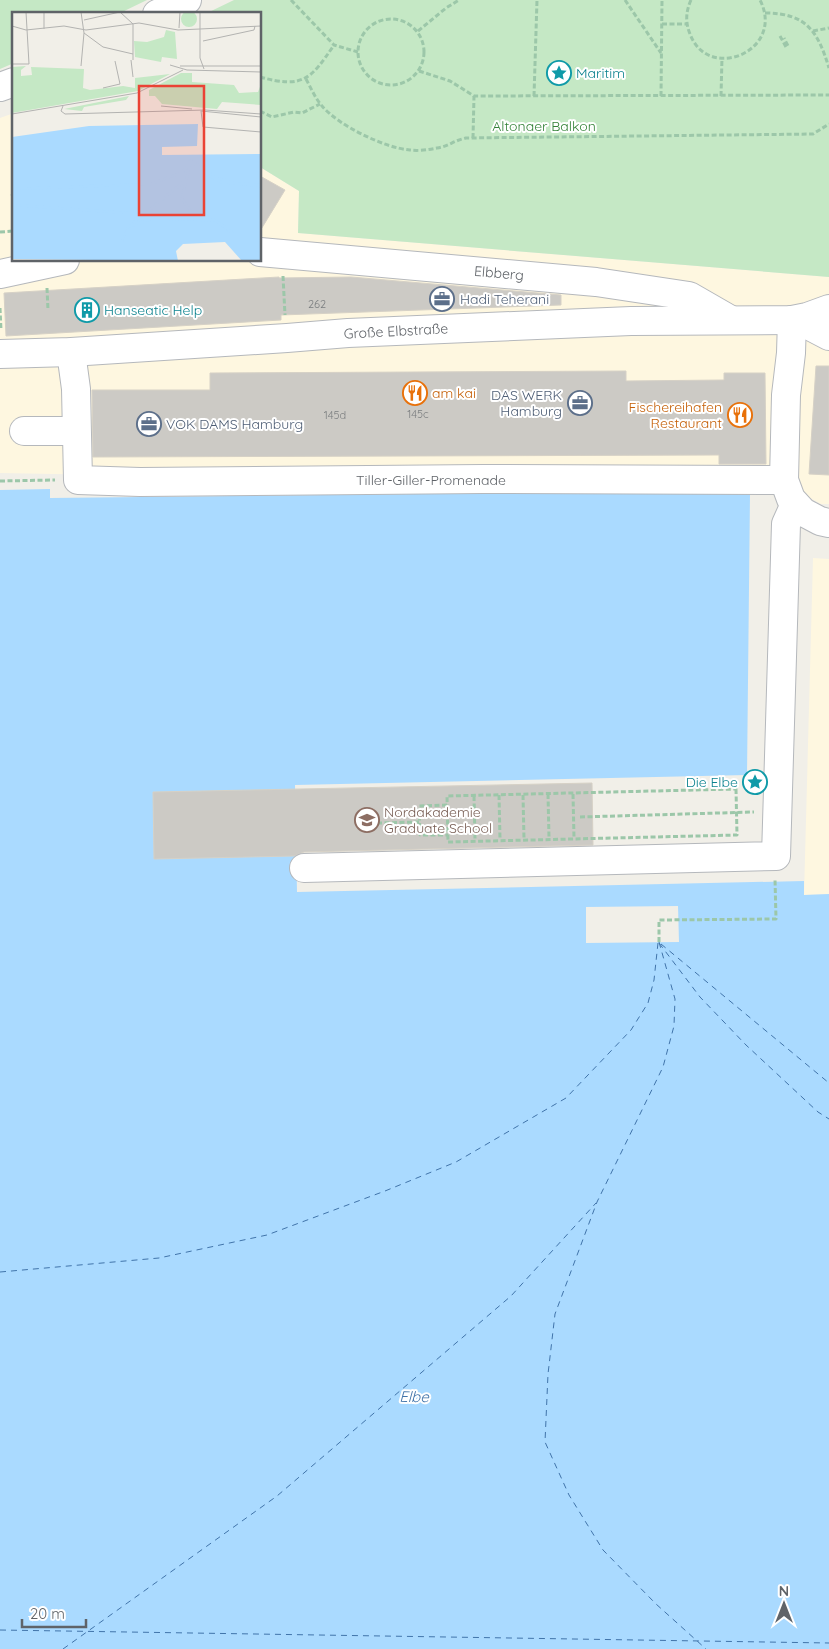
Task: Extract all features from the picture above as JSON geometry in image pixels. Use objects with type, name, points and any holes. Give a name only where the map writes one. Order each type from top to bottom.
[{"type":"street","points":[[161,12],[187,0]]},
{"type":"street","points":[[0,87],[12,83]]},
{"type":"street","points":[[0,274],[60,261]]},
{"type":"street","name":"Elbberg","points":[[276,261],[596,282],[689,296],[731,320]]},
{"type":"street","name":"Große Elbstraße","points":[[3,342],[71,352],[287,338],[348,332],[631,321],[792,320],[807,317],[829,308]]},
{"type":"street","points":[[304,868],[776,856],[786,524],[790,492],[786,395],[791,353],[792,320]]},
{"type":"street","name":"Große Elbstraße","points":[[792,320],[806,324],[829,336]]},
{"type":"street","points":[[24,431],[76,431],[76,389],[71,352]]},
{"type":"street","name":"Tiller-Giller-Promenade","points":[[76,431],[78,480],[140,482],[483,479],[790,492]]},
{"type":"street","points":[[790,492],[810,517],[829,523]]},
{"type":"path","points":[[291,0],[334,44],[358,52]]},
{"type":"path","points":[[418,32],[458,0]]},
{"type":"path","points":[[534,96],[537,0]]},
{"type":"path","points":[[625,0],[662,54]]},
{"type":"path","points":[[661,96],[662,0]]},
{"type":"path","points":[[691,0],[687,10],[687,24],[692,39],[700,49],[714,57],[722,58],[740,56],[752,48],[761,37],[764,30],[765,13],[760,0]]},
{"type":"path","points":[[765,13],[777,13],[791,17],[807,26],[822,46],[829,68]]},
{"type":"path","points":[[390,18],[410,24],[418,32],[423,41],[425,51],[424,62],[419,71],[412,78],[392,85],[381,84],[364,72],[358,52],[359,42],[364,32],[380,20],[390,18]]},
{"type":"path","points":[[662,24],[687,24]]},
{"type":"path","points":[[813,32],[829,28]]},
{"type":"path","points":[[261,77],[289,82],[306,79],[314,73],[334,44]]},
{"type":"path","points":[[721,96],[722,58]]},
{"type":"path","points":[[419,71],[450,81],[474,96],[829,96]]},
{"type":"path","points":[[306,79],[320,104],[347,126],[398,148],[410,150],[437,148],[459,140],[473,138],[813,134],[829,124]]},
{"type":"path","points":[[473,138],[474,96]]},
{"type":"path","points":[[261,112],[272,117],[294,112],[302,113],[320,104]]},
{"type":"path","points":[[276,261],[287,338]]},
{"type":"path","points":[[0,308],[3,342]]},
{"type":"path","points":[[0,481],[48,480]]},
{"type":"path","points":[[448,842],[447,796],[736,790],[737,813]]},
{"type":"path","points":[[548,794],[549,840]]},
{"type":"path","points":[[573,794],[574,839]]},
{"type":"path","points":[[499,795],[500,841]]},
{"type":"path","points":[[524,795],[524,840]]},
{"type":"path","points":[[474,796],[475,841]]},
{"type":"path","points":[[448,805],[419,806],[420,835],[448,835]]},
{"type":"path","points":[[580,817],[745,812]]},
{"type":"path","points":[[377,823],[420,822]]},
{"type":"path","points":[[659,942],[659,920],[776,919],[775,881]]},
{"type":"shaded area","points":[[12,114],[12,261],[261,261],[261,168],[299,191],[298,233],[829,277],[829,504],[821,504],[759,470],[107,475],[0,473],[0,118]]},
{"type":"shaded area","points":[[813,558],[829,559],[829,894],[804,895]]},
{"type":"green space","points":[[0,0],[147,0],[122,12],[12,12],[12,64],[0,69]]},
{"type":"green space","name":"Altonaer Balkon","points":[[234,0],[829,0],[829,277],[298,233],[299,191],[261,168],[261,12],[209,12]]},
{"type":"water","name":"Elbe","points":[[50,489],[50,498],[594,492],[750,494],[747,775],[295,785],[297,892],[804,881],[804,895],[829,894],[829,1649],[0,1649],[0,490]]},
{"type":"pier","points":[[678,906],[679,942],[586,943],[586,907]]},
{"type":"building","points":[[261,177],[285,190],[261,229]]},
{"type":"building","points":[[279,277],[351,277],[561,295],[561,305],[281,315],[281,320],[6,336],[4,293]]},
{"type":"building","points":[[816,366],[829,366],[829,475],[809,474]]},
{"type":"building","points":[[626,371],[626,381],[724,380],[724,373],[765,373],[766,464],[719,464],[719,455],[93,457],[92,390],[210,390],[210,373]]},
{"type":"building","name":"Nordakademie Graduate School","points":[[592,783],[593,845],[304,852],[294,856],[154,859],[153,792]]},
{"type":"ferry route","points":[[659,942],[675,999],[674,1026],[663,1067],[597,1202],[555,1314],[548,1374],[545,1442],[569,1495],[603,1550],[656,1604],[706,1649]]},
{"type":"ferry route","points":[[0,1272],[159,1258],[267,1235],[456,1162],[566,1098],[631,1030],[648,1003],[654,980],[658,943]]},
{"type":"ferry route","points":[[659,943],[700,997],[746,1045],[818,1112],[829,1119]]},
{"type":"ferry route","points":[[661,944],[829,1083]]},
{"type":"ferry route","points":[[63,1649],[277,1496],[511,1296],[596,1203]]},
{"type":"ferry route","points":[[0,1630],[829,1643]]},
{"type":"place","name":"Maritim","points":[[559,73]]},
{"type":"place","name":"Hadi Teherani","points":[[442,299]]},
{"type":"place","name":"Hanseatic Help","points":[[87,310]]},
{"type":"place","name":"am kai","points":[[415,393]]},
{"type":"place","name":"DAS WERK Hamburg","points":[[580,403]]},
{"type":"place","name":"Fischereihafen Restaurant","points":[[740,415]]},
{"type":"place","name":"VOK DAMS Hamburg","points":[[149,424]]},
{"type":"place","name":"Die Elbe","points":[[755,782]]},
{"type":"place","name":"Nordakademie Graduate School","points":[[367,820]]}]
